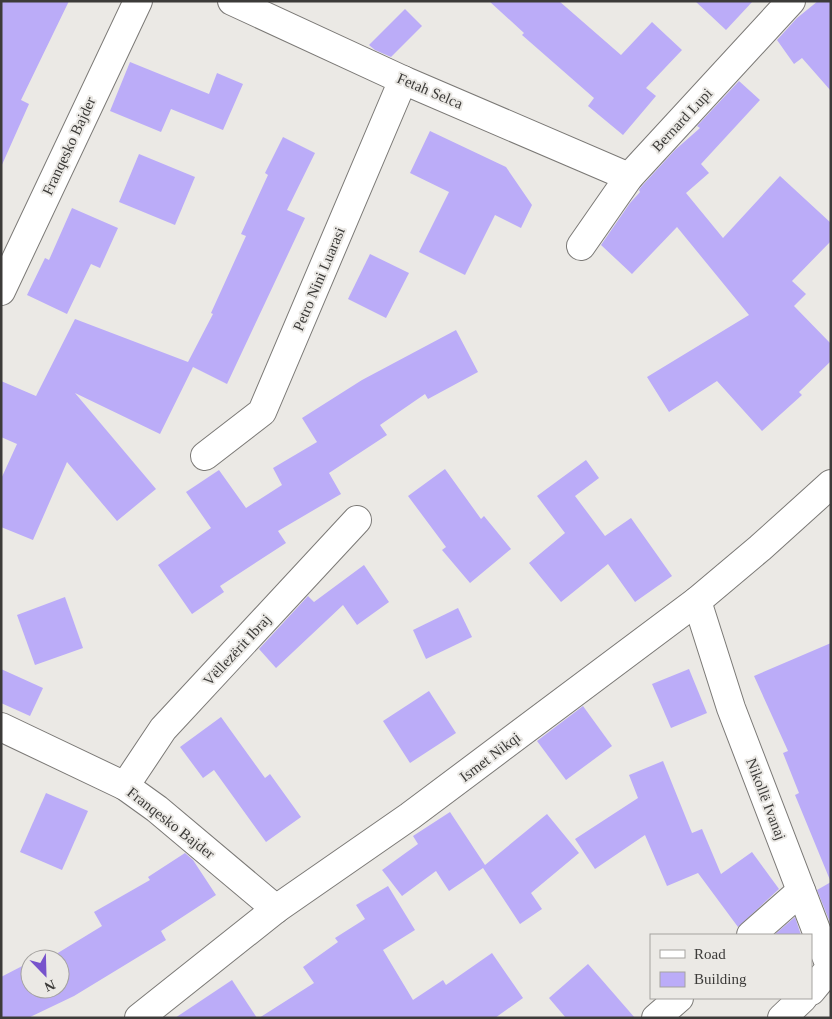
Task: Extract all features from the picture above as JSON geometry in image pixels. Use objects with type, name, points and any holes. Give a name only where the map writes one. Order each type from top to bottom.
[{"type":"street","name":"Franqesko Bajder","points":[[1,291],[138,1]]},
{"type":"street","name":"Fetah Selca","points":[[232,1],[403,80],[630,177]]},
{"type":"street","name":"Bernard Lupi","points":[[581,246],[630,177],[791,1]]},
{"type":"street","name":"Petro Nini Luarasi","points":[[205,456],[262,412],[403,80]]},
{"type":"street","name":"Ismet Nikqi","points":[[139,1018],[276,909],[410,816],[697,601],[760,548],[831,484]]},
{"type":"street","name":"Vëllezërit Ibraj","points":[[125,786],[163,729],[358,520]]},
{"type":"street","name":"Nikollë Ivanaj","points":[[697,601],[731,708],[830,968],[812,989]]},
{"type":"street","name":"Franqesko Bajder","points":[[1,726],[125,786],[157,809],[276,909]]},
{"type":"street","points":[[752,934],[801,891]]},
{"type":"street","points":[[656,1018],[678,999]]},
{"type":"street","points":[[782,1018],[802,999]]},
{"type":"building","points":[[1,1],[69,1],[21,100],[29,104],[1,167]]},
{"type":"building","points":[[489,1],[559,1],[621,55],[652,22],[682,50],[646,88],[656,96],[623,135],[588,106],[594,98],[522,35],[524,33]]},
{"type":"building","points":[[695,1],[753,1],[726,30]]},
{"type":"building","points":[[818,1],[831,1],[831,91],[802,58],[794,64],[777,40],[797,18]]},
{"type":"building","points":[[405,9],[422,26],[391,57],[375,50],[369,45]]},
{"type":"building","points":[[130,62],[209,94],[217,73],[243,84],[223,130],[171,109],[161,132],[110,111]]},
{"type":"building","points":[[739,81],[760,100],[701,164],[709,173],[686,193],[723,238],[780,176],[831,223],[831,241],[792,281],[806,294],[794,306],[831,344],[831,361],[799,392],[802,395],[762,431],[717,381],[669,412],[647,377],[749,315],[677,227],[632,274],[601,245],[630,203],[640,192],[641,187],[675,150],[700,128],[697,126]]},
{"type":"building","points":[[430,131],[506,167],[532,205],[521,228],[495,215],[465,275],[419,252],[449,192],[410,173]]},
{"type":"building","points":[[283,137],[315,153],[287,210],[305,218],[227,384],[193,367],[160,434],[75,393],[156,489],[117,521],[67,462],[33,540],[1,527],[1,479],[17,444],[1,437],[1,381],[36,396],[75,319],[188,362],[213,314],[211,313],[246,236],[241,234],[268,175],[265,173]]},
{"type":"building","points":[[139,154],[195,177],[175,225],[119,202]]},
{"type":"building","points":[[72,208],[118,228],[100,268],[91,264],[67,314],[27,295],[45,258],[49,260]]},
{"type":"building","points":[[370,254],[409,273],[386,318],[348,299]]},
{"type":"building","points":[[456,330],[478,372],[428,399],[425,394],[380,425],[387,435],[329,473],[341,494],[278,531],[286,543],[220,586],[224,592],[192,614],[158,565],[211,528],[186,492],[219,470],[246,508],[282,485],[273,468],[317,442],[302,418],[362,380]]},
{"type":"building","points":[[586,460],[599,478],[575,496],[605,536],[631,518],[672,576],[635,602],[608,564],[561,602],[529,563],[565,533],[537,496]]},
{"type":"building","points":[[445,469],[481,519],[484,516],[511,549],[470,583],[442,550],[446,547],[408,496]]},
{"type":"building","points":[[364,565],[389,602],[357,625],[343,605],[276,668],[259,649],[308,596],[314,602]]},
{"type":"building","points":[[65,597],[83,648],[35,665],[17,615]]},
{"type":"building","points":[[458,608],[472,637],[426,659],[413,630]]},
{"type":"building","points":[[831,643],[830,880],[795,795],[799,793],[783,753],[788,751],[754,676]]},
{"type":"building","points":[[1,669],[43,688],[30,716],[1,703]]},
{"type":"building","points":[[689,669],[707,713],[671,728],[652,684]]},
{"type":"building","points":[[429,691],[456,733],[410,763],[383,721]]},
{"type":"building","points":[[583,706],[612,746],[566,780],[537,741]]},
{"type":"building","points":[[221,717],[265,778],[270,774],[301,817],[266,842],[214,770],[203,778],[180,747]]},
{"type":"building","points":[[663,761],[692,833],[702,829],[721,874],[752,852],[779,889],[738,927],[698,873],[667,886],[645,835],[595,869],[575,839],[638,798],[629,775]]},
{"type":"building","points":[[46,793],[88,811],[62,870],[20,852]]},
{"type":"building","points":[[450,812],[485,865],[547,814],[579,853],[531,893],[542,909],[520,924],[483,868],[449,891],[436,871],[402,896],[382,870],[418,844],[413,836]]},
{"type":"building","points":[[185,853],[193,860],[216,895],[161,931],[166,940],[70,998],[70,949],[64,949],[102,926],[94,912],[150,880],[148,877]]},
{"type":"building","points":[[831,882],[831,925],[817,890]]},
{"type":"building","points":[[388,886],[415,930],[383,950],[413,1000],[443,980],[446,985],[492,953],[523,998],[495,1018],[259,1018],[314,983],[303,967],[338,942],[335,938],[365,919],[356,905]]},
{"type":"building","points":[[795,917],[801,934],[775,934]]},
{"type":"building","points":[[588,964],[635,1018],[566,1018],[549,998]]},
{"type":"building","points":[[20,967],[20,999],[68,999],[28,1018],[1,1018],[1,977]]},
{"type":"building","points":[[232,980],[257,1018],[175,1018]]}]
